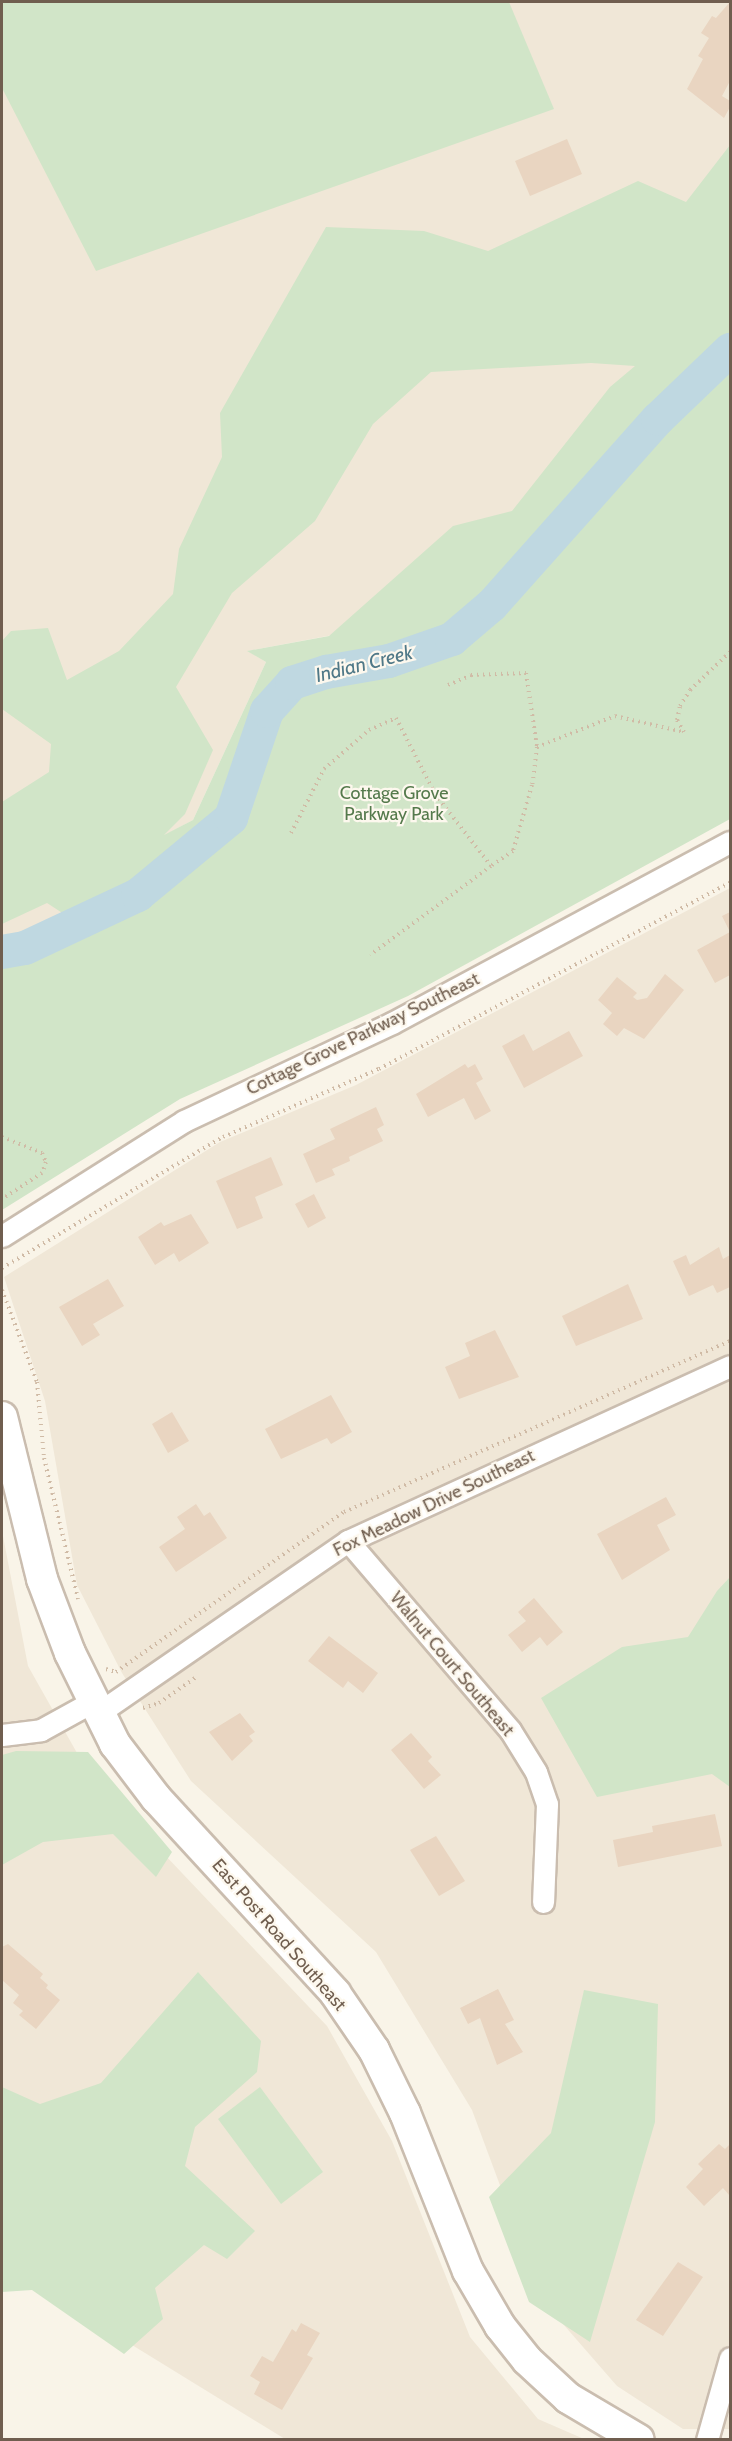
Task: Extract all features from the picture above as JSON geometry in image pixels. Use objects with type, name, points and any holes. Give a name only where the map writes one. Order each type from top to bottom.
[{"type":"main road","name":"East Post Road Southeast","points":[[2,1417],[42,1579],[94,1708],[156,1798],[304,1957],[335,1993],[374,2050],[405,2113],[468,2271],[500,2326],[527,2360],[568,2398],[639,2439]]},
{"type":"street","name":"Cottage Grove Parkway Southeast","points":[[2,1236],[184,1121],[392,1023],[730,842]]},
{"type":"street","name":"Fox Meadow Drive Southeast","points":[[2,1735],[41,1730],[94,1708],[348,1541],[730,1366]]},
{"type":"street","name":"Walnut Court Southeast","points":[[348,1541],[510,1730],[536,1772],[547,1804],[543,1902]]},
{"type":"street","points":[[707,2439],[730,2358]]},
{"type":"path","points":[[537,747],[615,716],[684,732],[677,720],[680,706],[690,690],[730,652]]},
{"type":"path","points":[[370,955],[513,851],[528,803],[537,747],[526,673],[471,675],[448,685]]},
{"type":"path","points":[[291,833],[324,769],[369,730],[396,718],[435,794],[491,866]]},
{"type":"path","points":[[2,1268],[223,1137],[379,1069],[730,882]]},
{"type":"path","points":[[2,1137],[42,1153],[46,1162],[42,1173],[2,1199]]},
{"type":"path","points":[[2,1290],[37,1382],[44,1458],[81,1610]]},
{"type":"path","points":[[98,1660],[104,1668],[117,1672],[344,1512],[730,1341]]},
{"type":"path","points":[[138,1703],[142,1708],[159,1703],[195,1678]]},
{"type":"shaded area","points":[[2,2],[730,2],[730,288],[429,617],[248,651],[266,662],[193,820],[44,900],[68,916],[2,948]]},
{"type":"shaded area","points":[[730,888],[730,2429],[683,2429],[617,2386],[543,2301],[472,2110],[376,1952],[191,1781],[122,1673],[77,1585],[45,1401],[4,1277],[220,1142],[356,1085]]},
{"type":"shaded area","points":[[2,1531],[28,1666],[90,1776],[327,2026],[392,2141],[470,2337],[538,2419],[584,2439],[285,2439],[2,2265]]},
{"type":"green space","points":[[2,2],[509,2],[554,109],[96,271],[2,88]]},
{"type":"green space","name":"Cottage Grove Parkway Park","points":[[730,145],[730,819],[408,996],[180,1099],[2,1210],[2,948],[67,916],[47,903],[2,924],[2,802],[49,772],[51,744],[2,709],[2,641],[11,631],[48,628],[67,680],[119,651],[173,594],[179,549],[222,457],[220,413],[326,227],[424,231],[488,251],[638,181],[686,202]],"holes":[[[591,363],[635,366],[610,387],[512,511],[453,526],[329,636],[247,651],[266,662],[193,820],[164,835],[185,814],[213,750],[176,687],[232,593],[315,521],[373,424],[431,372]]]},
{"type":"green space","points":[[730,1577],[730,1787],[712,1774],[597,1797],[541,1698],[622,1647],[688,1637],[717,1591]]},
{"type":"green space","points":[[16,1751],[88,1752],[172,1852],[156,1877],[113,1834],[43,1842],[2,1865],[2,1755]]},
{"type":"green space","points":[[198,1972],[261,2041],[257,2072],[195,2127],[185,2166],[255,2231],[227,2259],[204,2245],[155,2288],[163,2319],[124,2354],[32,2290],[2,2292],[2,2087],[40,2104],[101,2083]]},
{"type":"green space","points":[[584,1990],[658,2004],[655,2122],[590,2342],[529,2302],[489,2197],[551,2133]]},
{"type":"green space","points":[[260,2087],[323,2172],[281,2204],[218,2119]]},
{"type":"building","points":[[730,2],[730,81],[722,96],[730,101],[730,107],[724,118],[687,89],[703,59],[698,56],[709,38],[701,33],[712,16],[716,18]]},
{"type":"building","points":[[567,139],[582,174],[530,196],[515,161]]},
{"type":"building","points":[[730,912],[730,932],[722,916]]},
{"type":"building","points":[[730,932],[730,975],[715,983],[697,950]]},
{"type":"building","points":[[665,974],[684,990],[644,1039],[624,1028],[617,1036],[603,1024],[612,1013],[598,1000],[617,977],[637,993],[633,997],[637,1000],[647,998]]},
{"type":"building","points":[[569,1031],[583,1056],[524,1088],[502,1046],[524,1034],[533,1051]]},
{"type":"building","points":[[465,1064],[468,1068],[475,1064],[483,1079],[476,1083],[491,1111],[475,1120],[464,1098],[428,1117],[416,1094]]},
{"type":"building","points":[[376,1107],[384,1125],[377,1129],[383,1141],[349,1157],[350,1161],[332,1169],[335,1175],[316,1183],[303,1154],[335,1139],[330,1129]]},
{"type":"building","points":[[271,1157],[283,1185],[255,1197],[263,1218],[237,1229],[216,1181]]},
{"type":"building","points":[[314,1194],[326,1218],[308,1228],[295,1204]]},
{"type":"building","points":[[191,1214],[209,1243],[179,1262],[174,1253],[155,1265],[138,1237],[161,1222],[164,1226]]},
{"type":"building","points":[[719,1247],[723,1259],[730,1255],[730,1287],[717,1293],[713,1285],[689,1296],[673,1261],[686,1255],[690,1265]]},
{"type":"building","points":[[108,1279],[124,1306],[93,1324],[100,1335],[82,1346],[59,1307]]},
{"type":"building","points":[[628,1284],[643,1319],[576,1346],[562,1316]]},
{"type":"building","points":[[495,1330],[519,1377],[459,1399],[445,1367],[470,1356],[465,1343]]},
{"type":"building","points":[[331,1395],[352,1432],[331,1444],[327,1438],[281,1459],[265,1429]]},
{"type":"building","points":[[172,1412],[189,1441],[168,1453],[152,1424]]},
{"type":"building","points":[[666,1497],[676,1515],[657,1525],[670,1550],[622,1580],[597,1534]]},
{"type":"building","points":[[196,1504],[204,1516],[210,1512],[227,1538],[176,1572],[159,1547],[185,1529],[177,1517]]},
{"type":"building","points":[[534,1598],[563,1632],[547,1646],[540,1637],[522,1652],[508,1635],[526,1621],[518,1612]]},
{"type":"building","points":[[329,1636],[378,1673],[363,1693],[348,1681],[343,1688],[308,1661]]},
{"type":"building","points":[[240,1713],[255,1732],[249,1736],[253,1741],[232,1761],[209,1732]]},
{"type":"building","points":[[411,1733],[432,1757],[428,1761],[441,1775],[424,1789],[391,1750]]},
{"type":"building","points":[[715,1814],[722,1846],[618,1867],[613,1840],[653,1832],[652,1826]]},
{"type":"building","points":[[436,1836],[465,1881],[439,1896],[410,1850]]},
{"type":"building","points":[[8,1944],[43,1974],[40,1978],[48,1985],[46,1988],[60,2000],[36,2029],[19,2015],[23,2011],[13,2003],[19,1995],[2,1980],[2,1947]]},
{"type":"building","points":[[498,1989],[514,2020],[505,2024],[523,2052],[497,2065],[480,2018],[468,2024],[460,2008]]},
{"type":"building","points":[[719,2144],[725,2149],[730,2144],[730,2196],[723,2188],[704,2206],[686,2187],[703,2169],[698,2164]]},
{"type":"building","points":[[678,2262],[703,2277],[663,2336],[636,2320]]},
{"type":"building","points":[[301,2323],[320,2333],[307,2355],[313,2358],[282,2410],[254,2394],[260,2382],[250,2376],[262,2356],[273,2362],[292,2329],[296,2332]]},
{"type":"waterway","name":"Indian Creek","points":[[2,952],[25,948],[138,895],[231,818],[267,711],[292,683],[326,672],[389,661],[452,639],[492,605],[658,419],[730,350]]}]
